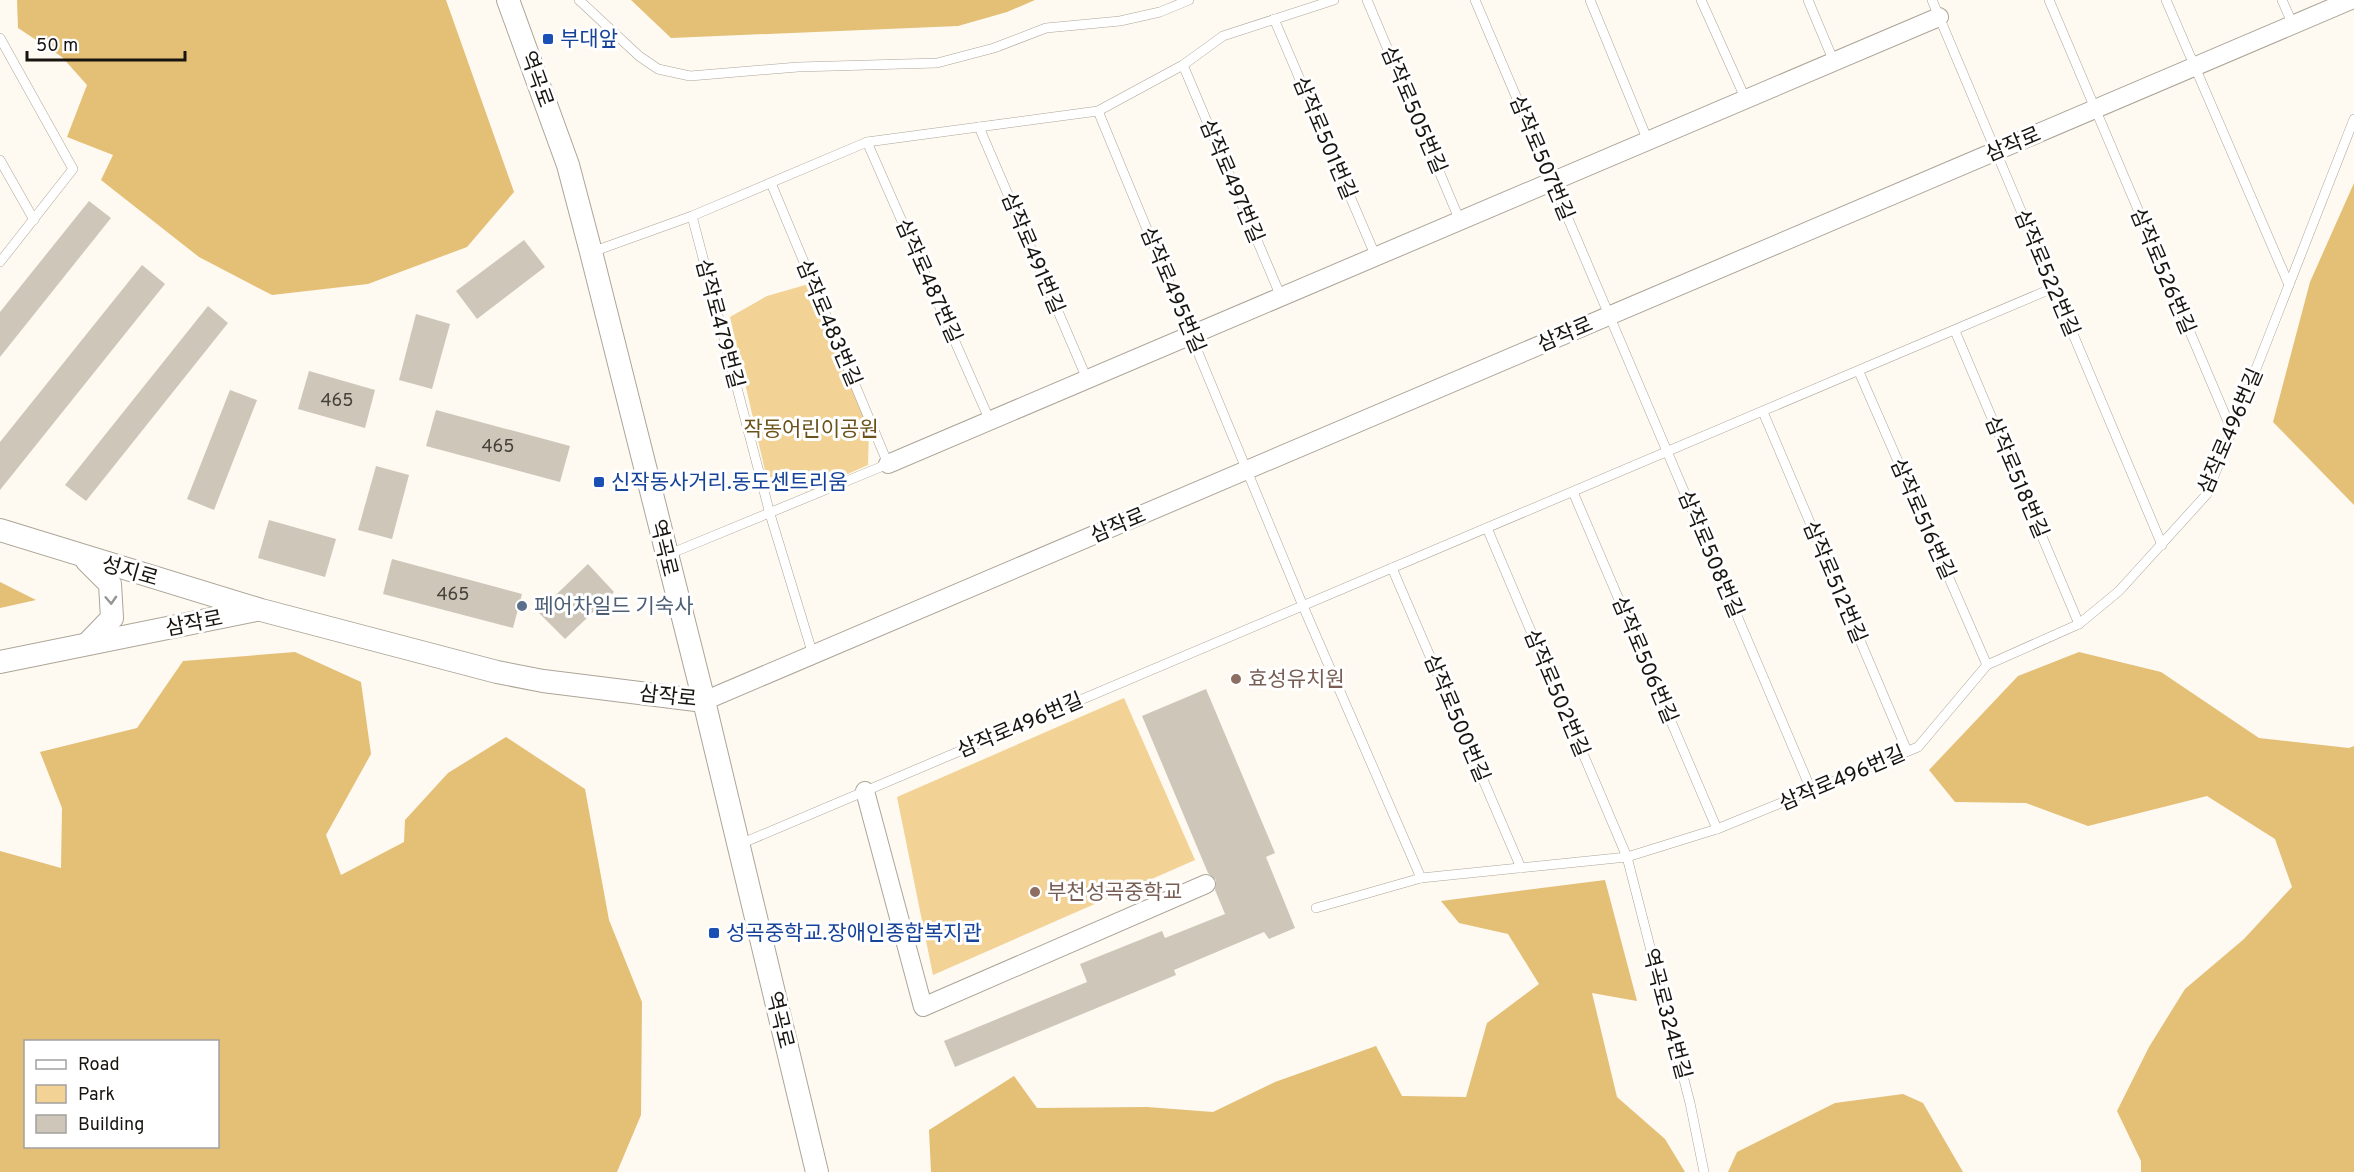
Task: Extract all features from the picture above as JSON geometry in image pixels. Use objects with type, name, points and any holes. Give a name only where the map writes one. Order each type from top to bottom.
[{"type":"street","name":"역곡로","points":[[508,0],[568,165],[591,252],[704,701],[817,1172]]},
{"type":"street","name":"삼작로","points":[[0,662],[261,610],[498,672],[543,681],[704,701],[2351,0]]},
{"type":"street","points":[[888,464],[1940,17]]},
{"type":"street","name":"성지로","points":[[0,530],[84,558],[261,610]]},
{"type":"street","points":[[84,558],[110,584],[112,618],[87,644]]},
{"type":"street","points":[[865,791],[923,1007],[1206,884]]},
{"type":"lane","points":[[579,0],[639,56],[658,69],[690,75],[798,67],[937,63],[994,48],[1046,27],[1120,21],[1160,12],[1189,0]]},
{"type":"lane","points":[[591,252],[692,216],[867,141],[1098,111],[1183,65],[1223,36],[1334,0]]},
{"type":"lane","name":"삼작로505번길","points":[[1367,0],[1460,221]]},
{"type":"lane","name":"삼작로507번길","points":[[1475,0],[1608,316]]},
{"type":"lane","points":[[1590,0],[1648,141]]},
{"type":"lane","points":[[1701,0],[1746,100]]},
{"type":"lane","points":[[1808,0],[1834,62]]},
{"type":"lane","name":"삼작로522번길","points":[[1932,0],[2162,546]]},
{"type":"lane","name":"삼작로526번길","points":[[2049,0],[2232,431]]},
{"type":"lane","points":[[2166,0],[2289,285]]},
{"type":"lane","points":[[2282,0],[2293,25]]},
{"type":"lane","name":"삼작로501번길","points":[[1274,19],[1376,257]]},
{"type":"lane","points":[[0,38],[73,169],[0,262]]},
{"type":"lane","name":"삼작로497번길","points":[[1183,65],[1281,297]]},
{"type":"lane","name":"삼작로495번길","points":[[1098,111],[1248,470]]},
{"type":"lane","name":"삼작로496번길","points":[[1316,908],[1421,878],[1627,857],[1717,829],[1918,747],[1987,665],[2079,624],[2119,591],[2207,495],[2354,119]]},
{"type":"lane","name":"삼작로491번길","points":[[979,127],[1088,379]]},
{"type":"lane","name":"삼작로487번길","points":[[867,141],[990,421]]},
{"type":"lane","points":[[0,160],[34,220]]},
{"type":"lane","name":"삼작로483번길","points":[[771,183],[888,464]]},
{"type":"lane","name":"삼작로479번길","points":[[692,216],[770,514],[813,655]]},
{"type":"lane","name":"삼작로496번길","points":[[738,845],[2054,288]]},
{"type":"lane","name":"삼작로508번길","points":[[1608,316],[1812,792]]},
{"type":"lane","name":"삼작로518번길","points":[[1955,331],[2079,624]]},
{"type":"lane","name":"삼작로516번길","points":[[1859,372],[1987,665]]},
{"type":"lane","name":"삼작로512번길","points":[[1763,412],[1907,752]]},
{"type":"lane","points":[[666,556],[888,464]]},
{"type":"lane","points":[[1248,470],[1303,606],[1421,878]]},
{"type":"lane","name":"삼작로506번길","points":[[1573,492],[1717,829]]},
{"type":"lane","name":"삼작로502번길","points":[[1487,528],[1627,857]]},
{"type":"lane","name":"삼작로500번길","points":[[1392,568],[1521,868]]},
{"type":"lane","name":"역곡로324번길","points":[[1627,857],[1690,1103],[1704,1172]]},
{"type":"green space","name":"작동어린이공원","points":[[809,284],[869,427],[868,465],[807,492],[766,475],[730,317],[767,296]]},
{"type":"green space","points":[[1124,698],[1195,860],[933,975],[897,797]]},
{"type":"shaded area","points":[[17,0],[446,0],[514,192],[467,247],[368,284],[272,295],[199,257],[101,180],[113,155],[67,137],[87,85],[62,57],[18,28]]},
{"type":"shaded area","points":[[631,0],[1035,0],[1007,12],[958,26],[671,38]]},
{"type":"shaded area","points":[[2354,183],[2354,505],[2273,422],[2310,282]]},
{"type":"shaded area","points":[[0,582],[36,600],[0,608]]},
{"type":"shaded area","points":[[295,652],[361,682],[371,754],[326,835],[341,875],[404,842],[405,820],[448,773],[506,737],[585,789],[609,920],[642,1002],[641,1115],[617,1172],[0,1172],[0,851],[61,868],[62,808],[40,752],[137,728],[183,661]]},
{"type":"shaded area","points":[[2079,652],[2161,672],[2259,738],[2349,748],[2354,746],[2354,1172],[2141,1172],[2141,1161],[2117,1111],[2149,1047],[2185,989],[2244,939],[2292,887],[2275,839],[2207,796],[2088,826],[2026,803],[1955,802],[1929,770],[2018,676]]},
{"type":"shaded area","points":[[1605,880],[1637,1001],[1592,993],[1617,1097],[1665,1139],[1685,1172],[931,1172],[929,1130],[1014,1076],[1037,1108],[1147,1107],[1213,1112],[1275,1082],[1376,1046],[1402,1096],[1466,1097],[1487,1023],[1539,984],[1508,934],[1459,923],[1441,901]]},
{"type":"shaded area","points":[[1903,1094],[1923,1103],[1963,1172],[1728,1172],[1737,1152],[1835,1103]]},
{"type":"building","points":[[89,201],[111,218],[0,357],[0,312]]},
{"type":"building","points":[[524,240],[545,267],[477,319],[456,291]]},
{"type":"building","points":[[142,265],[165,284],[0,490],[0,442]]},
{"type":"building","points":[[208,306],[228,323],[86,501],[65,485]]},
{"type":"building","points":[[416,314],[450,324],[432,389],[399,380]]},
{"type":"building","points":[[309,371],[375,390],[365,428],[298,409]]},
{"type":"building","points":[[230,390],[257,400],[214,510],[187,499]]},
{"type":"building","points":[[436,410],[570,446],[560,482],[426,446]]},
{"type":"building","points":[[376,466],[409,475],[392,539],[358,530]]},
{"type":"building","points":[[269,520],[336,539],[325,577],[258,558]]},
{"type":"building","points":[[392,559],[522,594],[513,628],[383,594]]},
{"type":"building","points":[[588,564],[614,592],[565,639],[538,612]]},
{"type":"building","points":[[1206,689],[1275,853],[1266,857],[1295,928],[1269,939],[1264,932],[1174,970],[1176,975],[955,1067],[944,1041],[1087,982],[1080,964],[1162,931],[1165,938],[1225,914],[1215,890],[1216,880],[1208,873],[1142,716]]},
{"type":"place","name":"부대앞","points":[[548,39]]},
{"type":"place","name":"신작동사거리.동도센트리움","points":[[599,482]]},
{"type":"place","name":"페어차일드 기숙사","points":[[522,606]]},
{"type":"place","name":"효성유치원","points":[[1236,679]]},
{"type":"place","name":"부천성곡중학교","points":[[1035,892]]},
{"type":"place","name":"성곡중학교.장애인종합복지관","points":[[714,933]]}]
